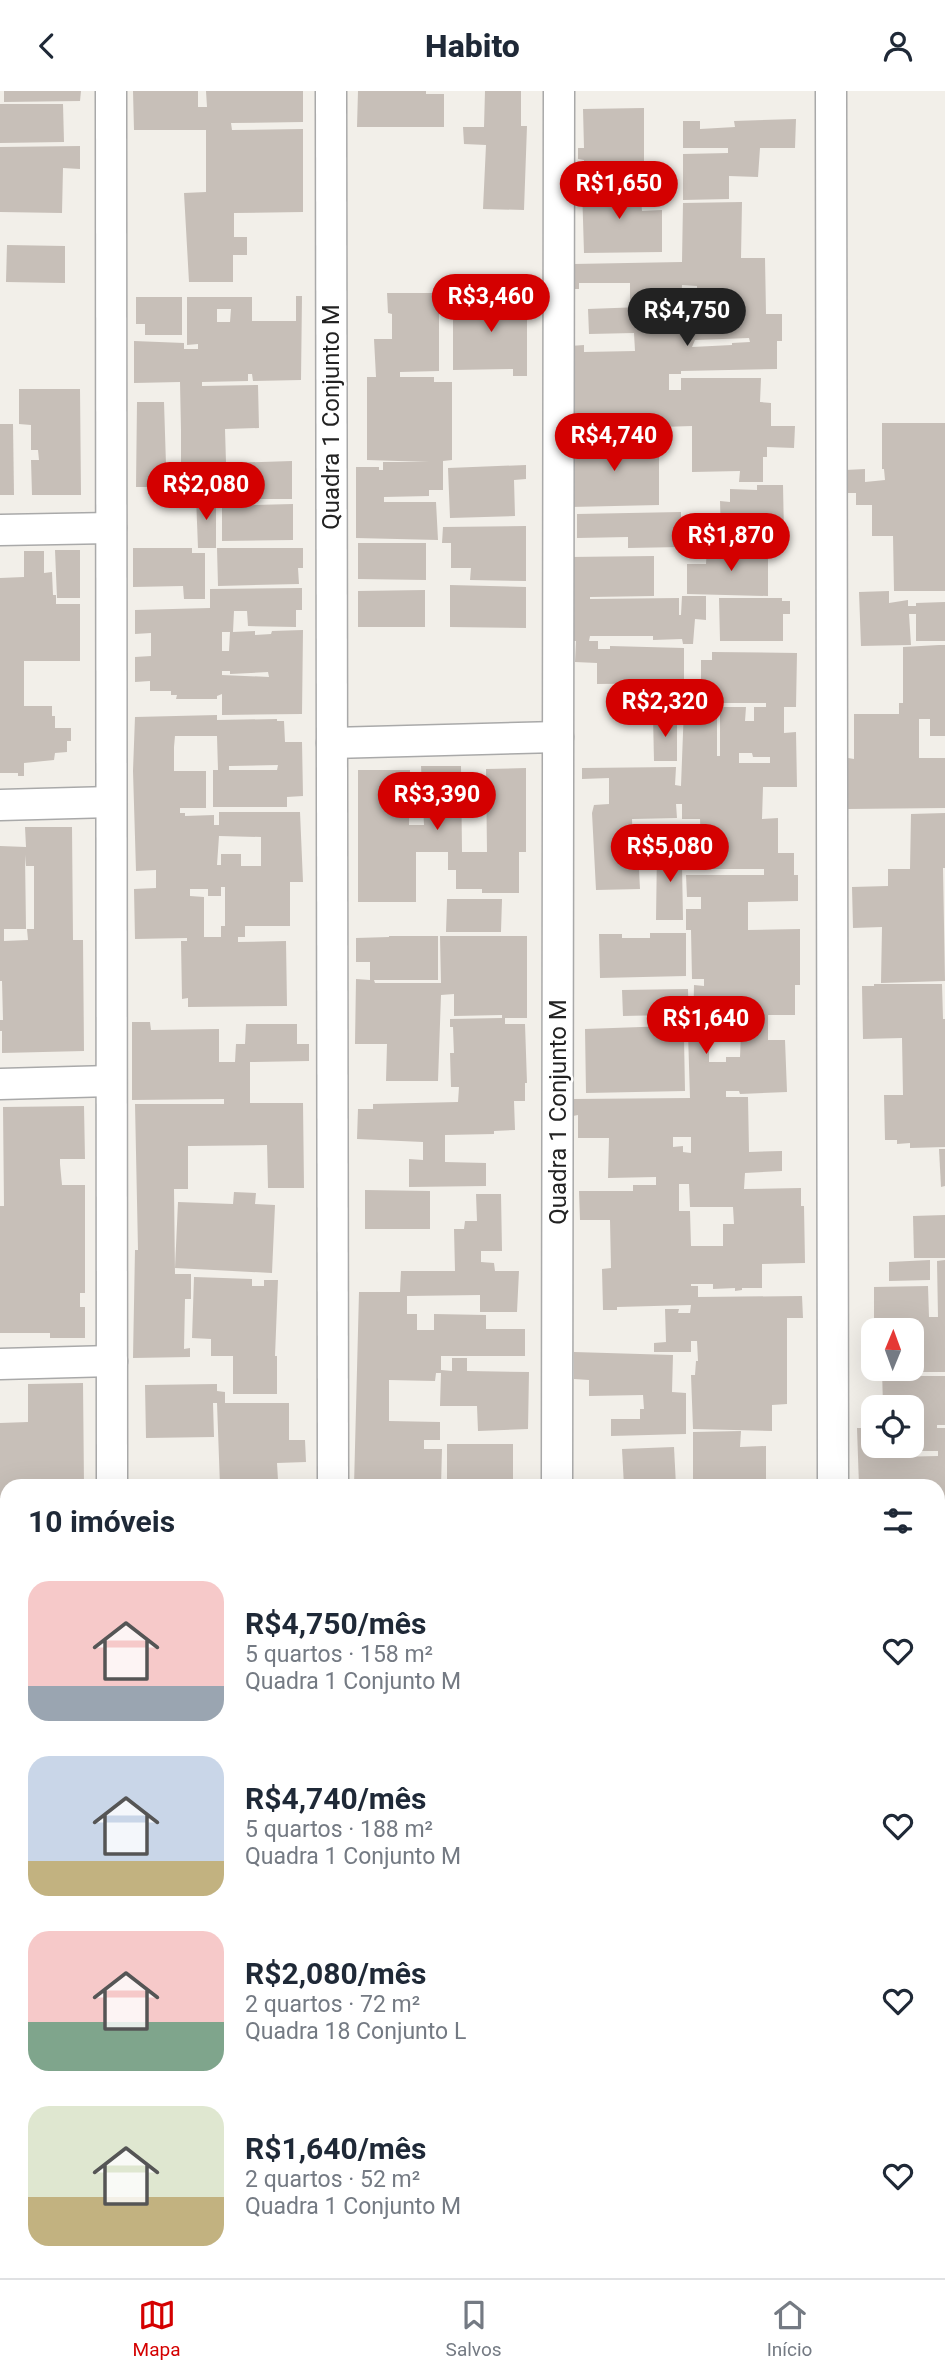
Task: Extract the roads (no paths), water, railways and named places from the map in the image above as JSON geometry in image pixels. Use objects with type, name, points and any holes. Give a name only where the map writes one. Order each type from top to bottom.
[{"type":"street","points":[[111,91],[112,1479]]},
{"type":"street","name":"Quadra 1 Conjunto M","points":[[331,91],[333,1479]]},
{"type":"street","name":"Quadra 1 Conjunto M","points":[[557,1479],[559,91]]},
{"type":"street","points":[[831,91],[833,1479]]},
{"type":"street","points":[[0,530],[111,528]]},
{"type":"street","points":[[332,743],[558,737]]},
{"type":"street","points":[[0,805],[111,802]]},
{"type":"street","points":[[0,1084],[111,1081]]},
{"type":"street","points":[[0,1364],[112,1361]]}]
